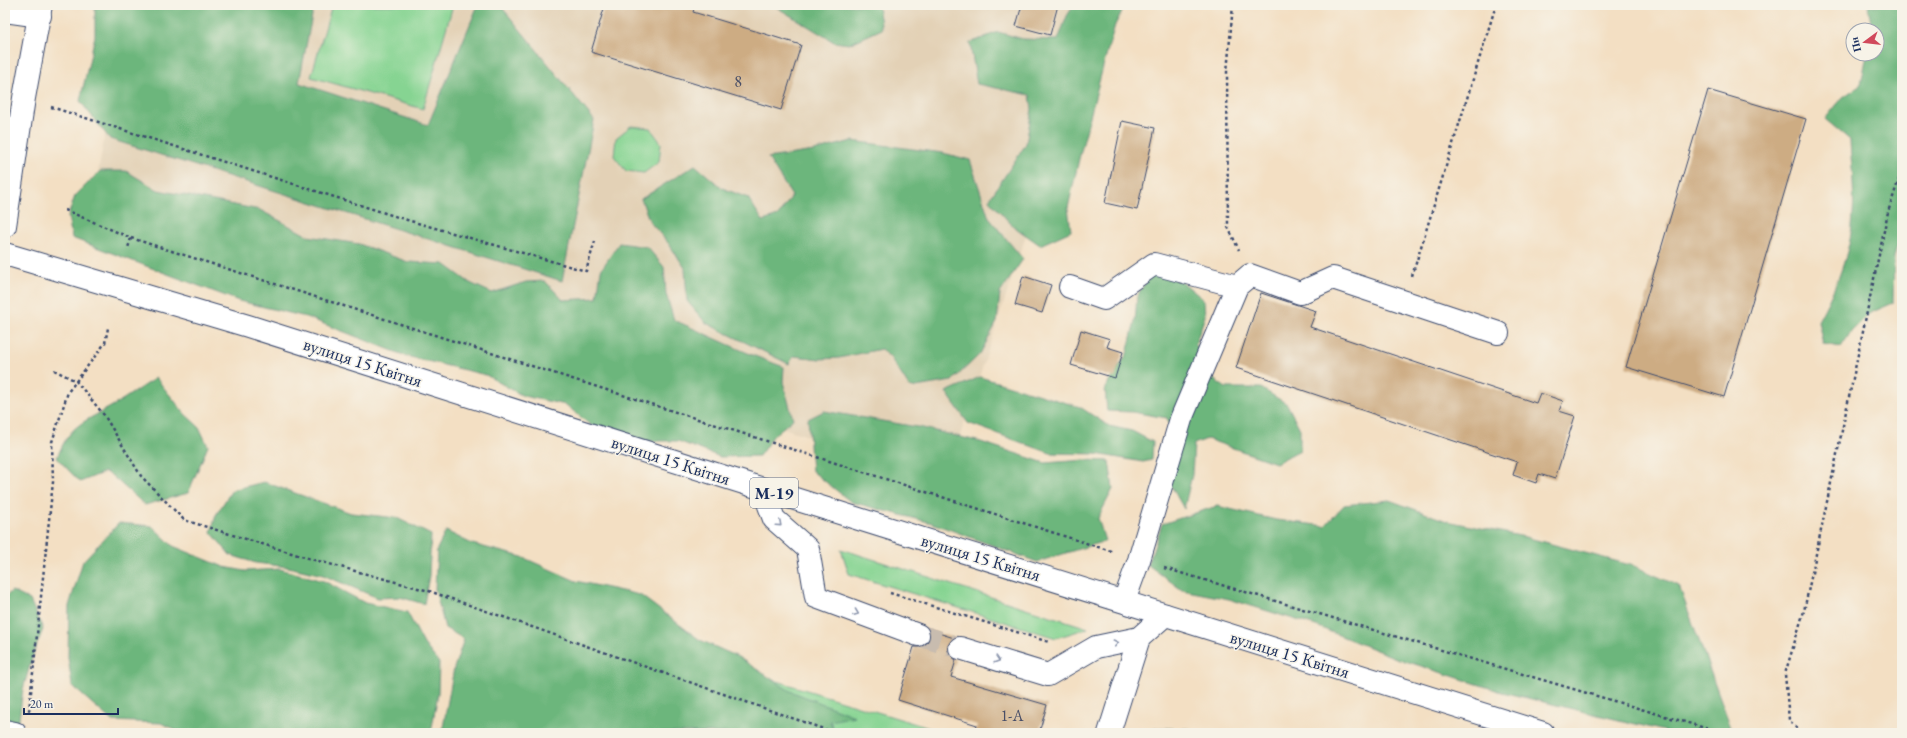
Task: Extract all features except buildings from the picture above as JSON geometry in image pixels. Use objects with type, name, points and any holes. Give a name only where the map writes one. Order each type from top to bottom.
[{"type":"main road","points":[[5,11],[40,10],[24,98],[5,226]]},
{"type":"main road","name":"вулиця 15 Квітня","points":[[5,254],[248,326],[763,489],[1544,733]]},
{"type":"main road","points":[[1070,287],[1104,299],[1154,264],[1300,292],[1333,278],[1498,333]]},
{"type":"main road","points":[[1124,601],[1138,560],[1180,419],[1244,281]]},
{"type":"main road","points":[[763,489],[774,519],[808,549],[816,597],[918,635]]},
{"type":"main road","points":[[960,648],[1048,675],[1096,647],[1139,638],[1165,615]]},
{"type":"main road","points":[[1109,733],[1139,638]]},
{"type":"main road","points":[[5,731],[22,725]]},
{"type":"path","points":[[1233,5],[1227,72],[1228,227],[1244,281]]},
{"type":"path","points":[[1404,302],[1496,5]]},
{"type":"path","points":[[24,98],[407,220],[586,271],[595,241]]},
{"type":"path","points":[[1801,733],[1789,720],[1785,674],[1804,611],[1888,212],[1902,170]]},
{"type":"path","points":[[64,210],[131,238],[1138,560],[1722,733]]},
{"type":"path","points":[[128,248],[131,238]]},
{"type":"path","points":[[22,725],[53,482],[52,442],[68,392],[105,343],[108,328]]},
{"type":"path","points":[[54,370],[76,381],[104,415],[141,476],[184,520],[311,559],[429,591],[836,733]]},
{"type":"path","points":[[885,592],[1086,653]]},
{"type":"shaded area","points":[[128,5],[1102,5],[945,481],[93,201]]},
{"type":"green space","points":[[95,5],[314,5],[299,83],[428,125],[478,5],[500,5],[594,120],[562,281],[110,139],[80,101],[95,36]]},
{"type":"green space","points":[[332,5],[453,5],[423,109],[311,77]]},
{"type":"green space","points":[[773,5],[873,5],[878,7],[882,29],[849,44],[834,42]]},
{"type":"green space","points":[[1074,5],[1125,5],[1115,25],[1079,159],[1068,208],[1071,231],[1040,245],[1013,226],[989,200],[1026,144],[1032,109],[1030,95],[977,84],[970,43],[998,32],[1023,39],[1058,40],[1067,16]]},
{"type":"green space","points":[[1868,5],[1902,5],[1902,226],[1894,257],[1893,303],[1870,313],[1851,332],[1841,347],[1823,344],[1818,321],[1831,296],[1846,256],[1852,228],[1854,196],[1853,177],[1850,140],[1825,119],[1843,97],[1861,85],[1865,62],[1885,62],[1885,22],[1871,22]]},
{"type":"green space","points":[[631,126],[650,128],[661,143],[659,162],[644,173],[626,171],[614,156],[616,138]]},
{"type":"green space","points":[[852,141],[943,153],[970,160],[989,218],[1023,259],[1000,293],[997,322],[980,354],[952,381],[910,388],[890,357],[881,349],[839,358],[820,359],[794,356],[789,364],[706,323],[687,301],[685,268],[669,244],[650,222],[641,199],[695,165],[722,188],[748,198],[763,221],[778,216],[792,196],[768,158],[814,151]]},
{"type":"green space","points":[[100,171],[126,171],[158,190],[260,210],[308,236],[359,244],[408,262],[444,264],[470,283],[492,293],[526,282],[545,281],[563,300],[597,298],[601,270],[619,243],[647,247],[664,267],[666,294],[674,320],[742,351],[784,367],[783,382],[793,419],[774,435],[759,456],[720,457],[678,441],[610,441],[566,405],[523,396],[486,375],[406,356],[306,317],[239,301],[72,238],[68,216],[75,196]]},
{"type":"green space","points":[[1150,275],[1180,280],[1204,300],[1205,316],[1195,345],[1211,355],[1206,374],[1226,388],[1261,388],[1287,404],[1300,429],[1300,450],[1276,463],[1207,439],[1194,444],[1192,475],[1184,509],[1169,482],[1175,439],[1167,418],[1132,412],[1107,411],[1105,388],[1127,354],[1135,321],[1137,296]]},
{"type":"green space","points":[[980,377],[1080,407],[1109,426],[1132,431],[1153,442],[1152,460],[1143,462],[1096,454],[1050,453],[968,423],[946,392]]},
{"type":"green space","points":[[156,378],[185,414],[199,427],[208,446],[188,493],[145,505],[111,475],[105,472],[80,482],[57,458],[67,437],[73,430],[87,420],[114,405]]},
{"type":"green space","points":[[824,411],[923,428],[981,442],[1045,463],[1084,460],[1109,461],[1113,489],[1098,518],[1105,541],[1037,562],[932,523],[851,502],[812,471],[808,419]]},
{"type":"green space","points":[[264,482],[351,513],[397,518],[431,535],[429,576],[424,604],[400,597],[378,598],[323,575],[288,567],[256,563],[230,555],[211,532],[216,515],[232,490]]},
{"type":"green space","points":[[1389,500],[1447,521],[1525,537],[1634,566],[1679,586],[1733,733],[1673,733],[1502,692],[1396,658],[1316,626],[1229,599],[1182,590],[1148,565],[1162,524],[1217,506],[1276,520],[1325,526],[1344,505]]},
{"type":"green space","points":[[119,523],[152,526],[173,546],[224,567],[245,571],[280,569],[324,581],[365,603],[407,612],[424,644],[439,663],[438,693],[431,733],[181,733],[161,723],[112,721],[72,686],[68,657],[69,606],[83,561]]},
{"type":"green space","points":[[446,531],[472,544],[522,557],[576,581],[640,595],[700,640],[738,657],[790,691],[854,716],[830,721],[835,733],[442,733],[454,668],[464,639],[445,628],[435,589],[437,549]]},
{"type":"green space","points":[[841,549],[1088,628],[1056,638],[849,574]]},
{"type":"green space","points":[[12,591],[30,600],[43,629],[33,655],[23,689],[19,719],[8,731],[5,729],[5,597]]},
{"type":"green space","points":[[716,662],[945,733],[691,733]]},
{"type":"green space","points":[[1159,728],[1189,729],[1201,733],[1138,733]]},
{"type":"tunnel","points":[[918,635],[960,648]]}]
